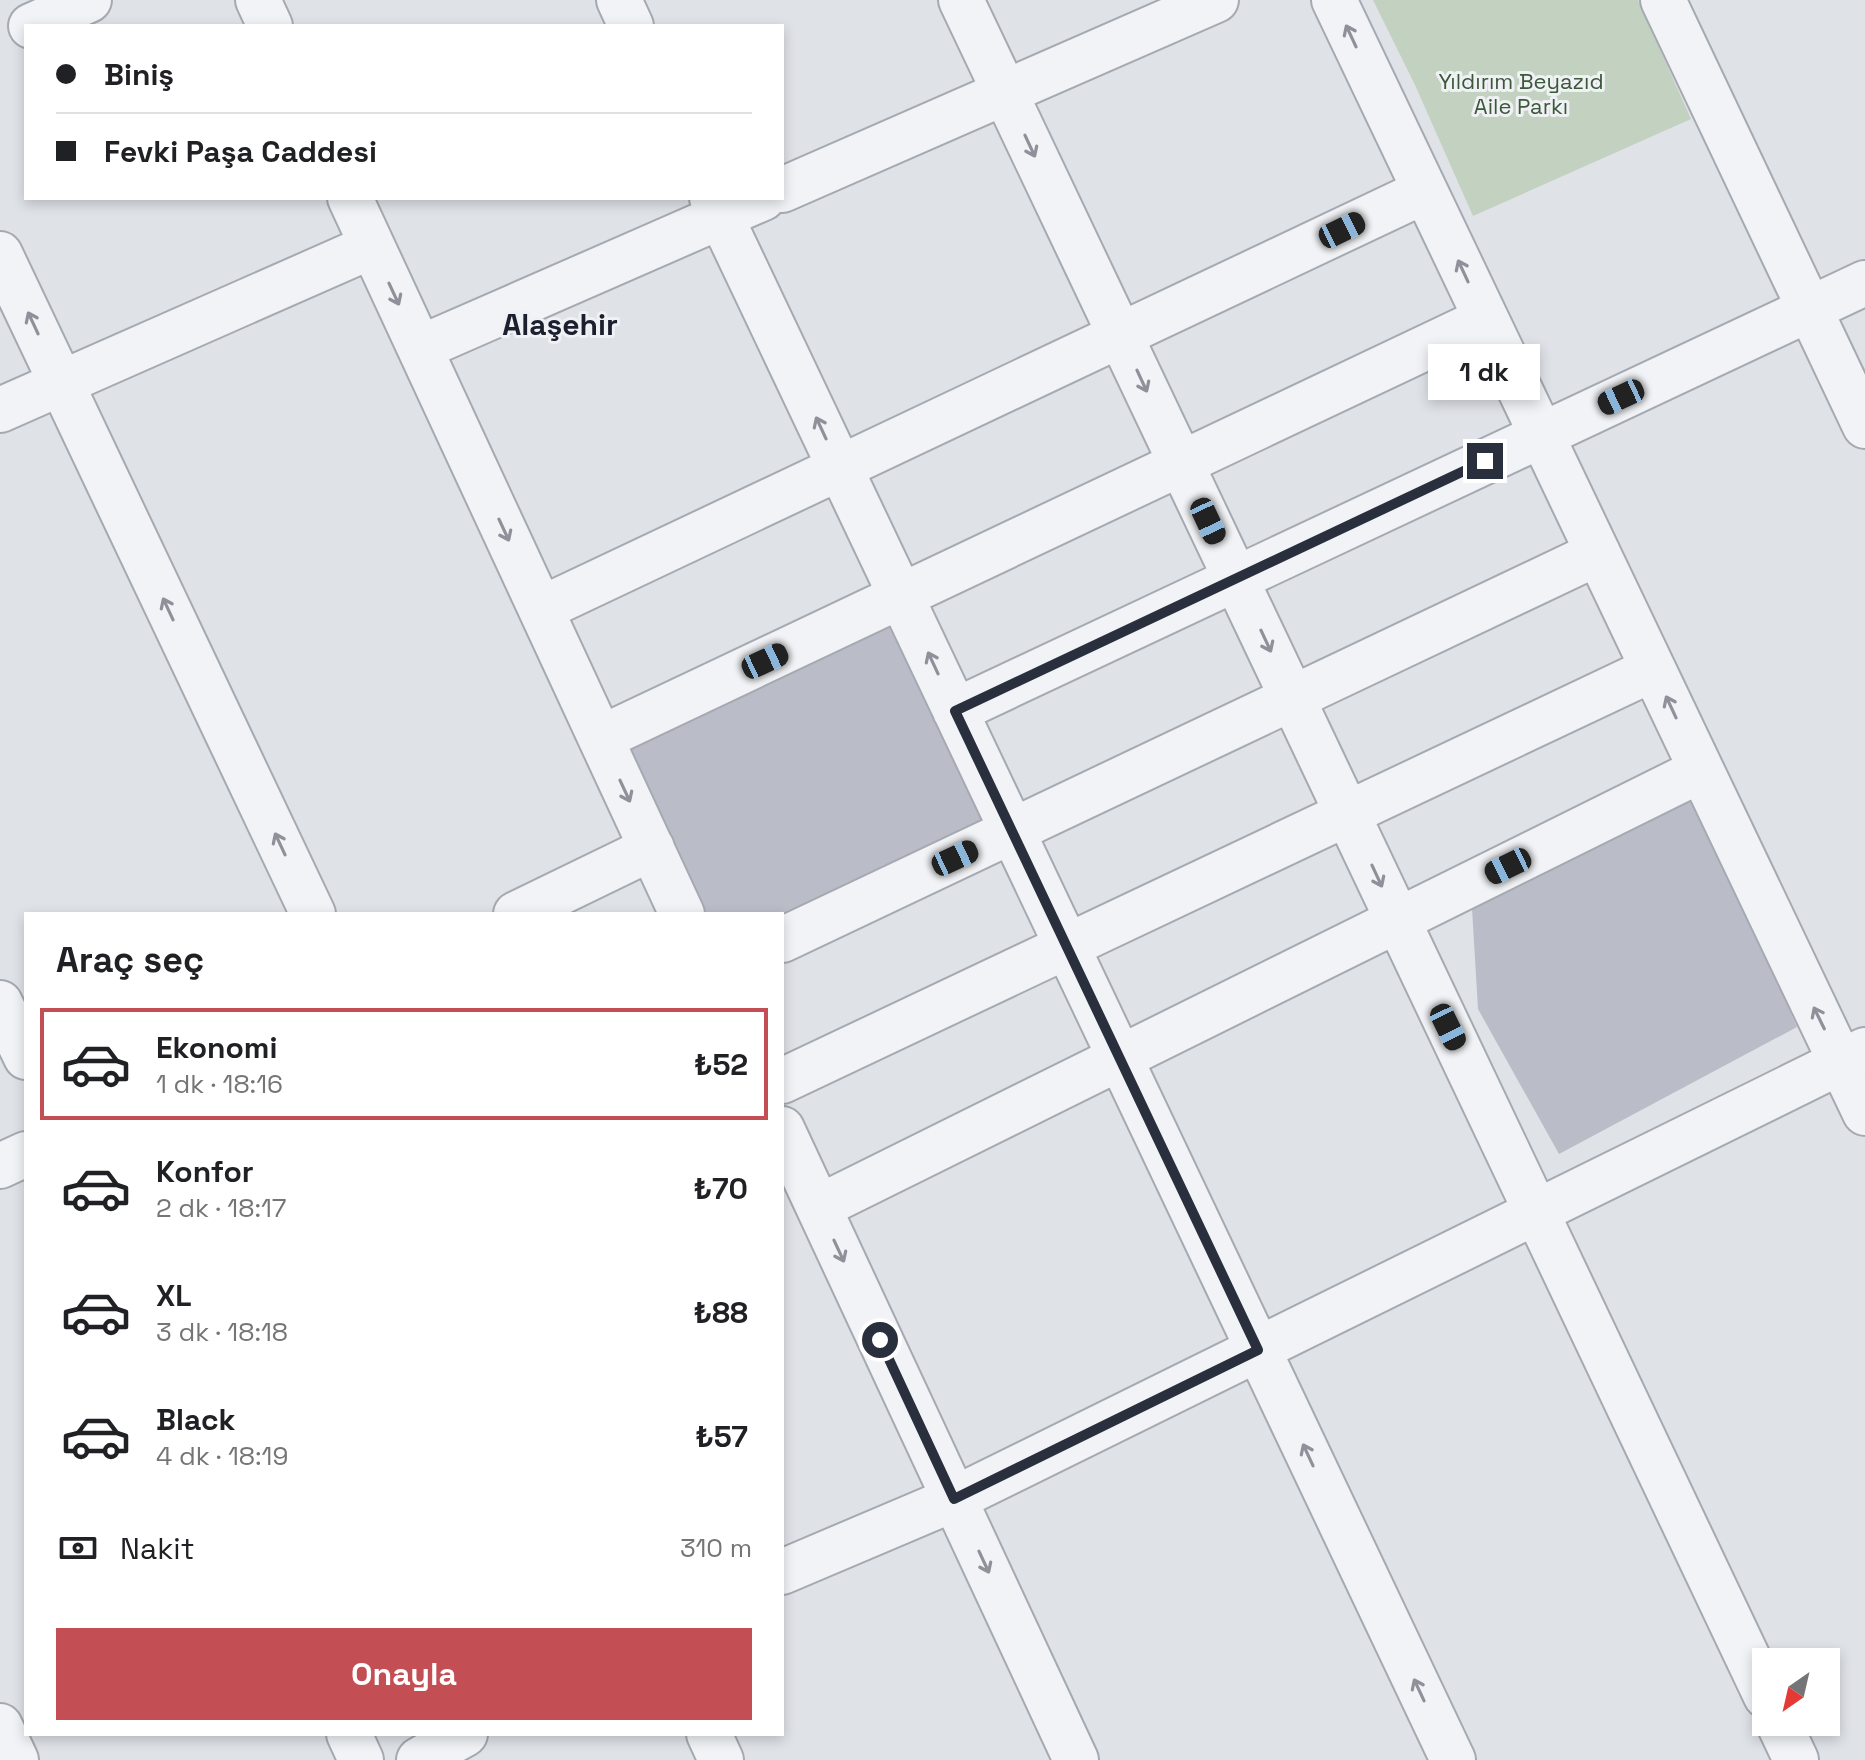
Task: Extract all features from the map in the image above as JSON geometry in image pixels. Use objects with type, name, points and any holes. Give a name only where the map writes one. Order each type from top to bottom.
[{"type":"street","points":[[35,24],[89,0]]},
{"type":"street","points":[[258,0],[269,24]]},
{"type":"street","points":[[619,0],[630,24]]},
{"type":"street","points":[[961,0],[1752,1666]]},
{"type":"street","points":[[784,189],[1216,0]]},
{"type":"street","points":[[1334,0],[1701,770],[1853,1056],[1865,1113]]},
{"type":"street","points":[[1663,0],[1865,426]]},
{"type":"street","points":[[0,40],[24,29]]},
{"type":"street","points":[[541,609],[1425,191]]},
{"type":"street","points":[[351,200],[681,912]]},
{"type":"street","points":[[420,348],[717,207],[753,200]]},
{"type":"street","points":[[717,207],[1453,1760]]},
{"type":"street","points":[[0,410],[372,246]]},
{"type":"street","points":[[0,254],[312,912]]},
{"type":"street","points":[[955,711],[1865,283]]},
{"type":"street","points":[[601,738],[1486,319]]},
{"type":"street","points":[[784,939],[1598,553]]},
{"type":"street","points":[[784,1080],[1653,669]]},
{"type":"street","points":[[819,1207],[1701,770]]},
{"type":"street","points":[[520,912],[652,848]]},
{"type":"street","points":[[0,1003],[24,1053]]},
{"type":"street","points":[[784,1571],[954,1499],[1853,1056]]},
{"type":"street","points":[[784,1133],[1076,1760]]},
{"type":"street","points":[[0,1166],[24,1155]]},
{"type":"street","points":[[0,1726],[16,1760]]},
{"type":"street","points":[[350,1736],[361,1760]]},
{"type":"street","points":[[419,1760],[461,1736]]},
{"type":"street","points":[[710,1736],[721,1760]]},
{"type":"street","points":[[1785,1736],[1796,1760]]},
{"type":"green space","name":"Yıldırım Beyazıd Aile Parkı","points":[[1373,0],[1638,0],[1691,119],[1473,216],[1415,85]]},
{"type":"building","points":[[896,610],[998,829],[784,928],[784,912],[694,912],[614,741]]},
{"type":"building","points":[[1693,793],[1797,1027],[1559,1154],[1478,1009],[1471,892]]},
{"type":"district","name":"Alaşehir","points":[[560,324]]},
{"type":"route","points":[[880,1340],[954,1499],[1258,1350],[955,711],[1485,461]]}]
